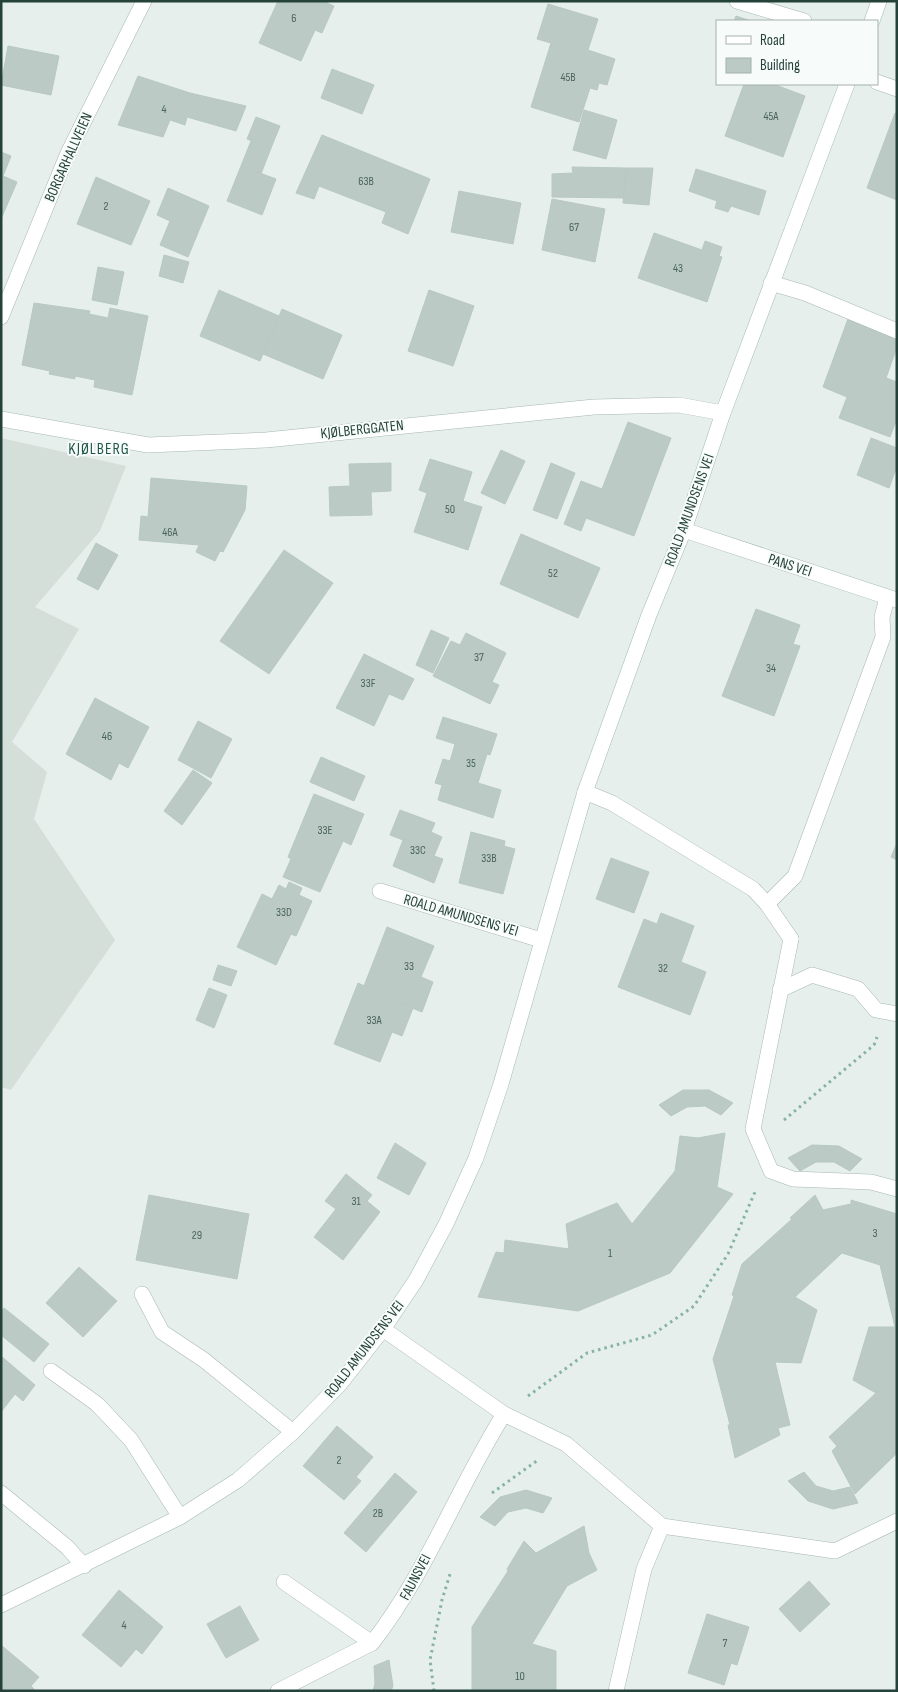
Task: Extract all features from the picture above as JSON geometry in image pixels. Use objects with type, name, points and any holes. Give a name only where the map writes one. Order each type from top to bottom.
[{"type":"street","name":"BORGARHALLVEIEN","points":[[1,318],[68,153],[144,1]]},
{"type":"street","points":[[737,1],[801,20]]},
{"type":"street","points":[[872,20],[879,1]]},
{"type":"street","points":[[878,82],[897,89]]},
{"type":"street","name":"ROALD AMUNDSENS VEI","points":[[1,1605],[84,1566],[180,1517],[238,1480],[293,1432],[339,1385],[383,1329],[416,1280],[476,1158],[501,1084],[585,792],[649,615],[684,530],[723,413],[771,283],[847,85]]},
{"type":"street","points":[[771,283],[805,294],[897,331]]},
{"type":"street","name":"KJØLBERGGATEN","points":[[1,419],[148,445],[266,440],[594,406],[679,405],[723,413]]},
{"type":"street","name":"PANS VEI","points":[[684,530],[892,599]]},
{"type":"street","points":[[767,904],[795,876],[883,637],[882,617],[892,599]]},
{"type":"street","points":[[585,792],[612,803],[753,889],[767,904],[791,938],[753,1129],[771,1171],[793,1179],[871,1182],[897,1189]]},
{"type":"street","name":"ROALD AMUNDSENS VEI","points":[[380,891],[541,940]]},
{"type":"street","points":[[780,990],[812,975],[858,989],[876,1010],[894,1013]]},
{"type":"street","points":[[142,1294],[162,1332],[204,1360],[293,1432]]},
{"type":"street","points":[[383,1329],[504,1414],[566,1444],[662,1526],[835,1551],[897,1521]]},
{"type":"street","points":[[51,1371],[97,1404],[131,1440],[180,1517]]},
{"type":"street","name":"FAUNSVEI","points":[[372,1643],[397,1611],[484,1445],[504,1414]]},
{"type":"street","points":[[1,1493],[68,1547],[84,1566]]},
{"type":"street","points":[[616,1691],[644,1569],[662,1526]]},
{"type":"street","points":[[278,1691],[372,1643],[284,1582]]},
{"type":"path","points":[[758,1142],[874,1046],[894,1013]]},
{"type":"path","points":[[504,1414],[587,1353],[652,1335],[694,1306],[728,1254],[756,1188],[771,1171]]},
{"type":"path","points":[[489,1495],[538,1460],[566,1444]]},
{"type":"path","points":[[434,1691],[430,1660],[442,1600],[451,1572]]},
{"type":"shaded area","points":[[1,438],[126,466],[100,531],[35,607],[79,629],[12,742],[47,772],[34,819],[115,940],[11,1090],[1,1087]]},
{"type":"building","points":[[278,1],[328,1],[327,3],[334,6],[322,33],[315,30],[301,61],[259,43]]},
{"type":"building","points":[[548,4],[598,19],[588,50],[615,59],[607,85],[599,83],[597,90],[590,88],[579,122],[531,107],[551,43],[537,39]]},
{"type":"building","points":[[736,16],[748,20],[734,20]]},
{"type":"building","points":[[8,46],[59,56],[51,95],[1,85]]},
{"type":"building","points":[[332,69],[374,85],[362,114],[321,98]]},
{"type":"building","points":[[138,76],[190,93],[246,106],[236,131],[187,117],[185,125],[170,120],[163,137],[118,125]]},
{"type":"building","points":[[744,85],[776,85],[805,96],[783,157],[725,136]]},
{"type":"building","points":[[584,110],[617,120],[606,159],[573,150]]},
{"type":"building","points":[[895,113],[897,114],[897,200],[867,188]]},
{"type":"building","points":[[256,117],[280,126],[271,148],[247,139]]},
{"type":"building","points":[[322,135],[430,179],[408,234],[382,223],[386,212],[319,186],[314,199],[296,193]]},
{"type":"building","points":[[251,141],[271,148],[261,174],[241,166]]},
{"type":"building","points":[[1,152],[11,156],[3,176],[17,182],[1,219]]},
{"type":"building","points":[[241,166],[276,179],[262,215],[227,201]]},
{"type":"building","points":[[572,167],[626,168],[624,198],[552,197],[552,174],[573,173]]},
{"type":"building","points":[[626,168],[653,168],[649,205],[623,203]]},
{"type":"building","points":[[696,169],[766,191],[759,215],[731,206],[728,212],[715,208],[717,201],[689,191]]},
{"type":"building","points":[[96,177],[150,201],[131,245],[77,224]]},
{"type":"building","points":[[168,188],[209,206],[188,257],[160,245],[170,221],[157,215]]},
{"type":"building","points":[[459,191],[521,203],[513,244],[451,232]]},
{"type":"building","points":[[552,199],[605,209],[595,262],[542,250]]},
{"type":"building","points":[[654,233],[702,250],[705,241],[722,247],[719,256],[722,257],[707,302],[638,278]]},
{"type":"building","points":[[164,255],[189,262],[183,283],[159,276]]},
{"type":"building","points":[[98,267],[124,272],[117,305],[92,300]]},
{"type":"building","points":[[219,290],[279,316],[260,361],[200,336]]},
{"type":"building","points":[[429,290],[474,306],[453,366],[408,351]]},
{"type":"building","points":[[34,303],[90,311],[89,314],[108,318],[110,308],[148,316],[132,395],[94,387],[95,380],[75,376],[75,379],[49,374],[50,371],[22,365]]},
{"type":"building","points":[[282,309],[342,335],[323,379],[263,354]]},
{"type":"building","points":[[848,319],[897,336],[897,347],[886,378],[897,382],[897,418],[890,437],[839,418],[847,397],[823,387]]},
{"type":"building","points":[[628,422],[671,438],[634,536],[586,518],[581,531],[564,524],[581,481],[602,489]]},
{"type":"building","points":[[871,438],[897,448],[897,466],[889,488],[857,475]]},
{"type":"building","points":[[501,450],[525,461],[505,504],[481,493]]},
{"type":"building","points":[[430,459],[472,472],[463,501],[482,507],[468,550],[414,532],[427,493],[419,490]]},
{"type":"building","points":[[391,463],[391,491],[371,492],[372,515],[330,516],[329,487],[350,486],[349,464]]},
{"type":"building","points":[[551,463],[575,473],[557,519],[533,510]]},
{"type":"building","points":[[151,478],[247,486],[245,510],[223,552],[220,551],[215,561],[196,552],[199,545],[139,540],[141,516],[148,517]]},
{"type":"building","points":[[521,534],[600,568],[578,618],[500,584]]},
{"type":"building","points":[[96,543],[118,555],[98,590],[77,579]]},
{"type":"building","points":[[284,550],[333,583],[269,674],[220,641]]},
{"type":"building","points":[[756,609],[800,625],[793,644],[800,646],[774,716],[722,696]]},
{"type":"building","points":[[431,630],[449,638],[433,673],[416,665]]},
{"type":"building","points":[[466,633],[506,653],[492,682],[499,685],[490,704],[433,676],[451,641],[460,645]]},
{"type":"building","points":[[364,654],[414,679],[403,700],[389,694],[374,726],[336,708]]},
{"type":"building","points":[[95,698],[149,727],[128,768],[119,763],[111,780],[66,754]]},
{"type":"building","points":[[443,717],[497,734],[490,755],[487,754],[478,783],[501,790],[493,818],[438,800],[442,785],[435,783],[443,759],[450,761],[455,744],[436,738]]},
{"type":"building","points":[[198,721],[232,739],[211,778],[178,760]]},
{"type":"building","points":[[321,757],[365,776],[354,801],[310,782]]},
{"type":"building","points":[[193,770],[212,783],[182,825],[164,811]]},
{"type":"building","points":[[314,794],[364,814],[351,845],[343,841],[320,892],[283,877],[291,859],[288,857]]},
{"type":"building","points":[[400,810],[435,823],[431,832],[442,837],[434,856],[443,859],[434,883],[393,866],[403,840],[390,835]]},
{"type":"building","points":[[471,832],[505,841],[504,846],[515,849],[503,894],[459,883]]},
{"type":"building","points":[[897,843],[897,860],[891,857]]},
{"type":"building","points":[[611,858],[649,872],[634,913],[596,899]]},
{"type":"building","points":[[289,882],[302,888],[299,895],[312,901],[296,936],[291,934],[276,965],[237,947],[262,894],[272,899],[279,885],[286,889]]},
{"type":"building","points":[[661,913],[694,926],[681,962],[706,972],[690,1015],[618,987],[644,919],[657,924]]},
{"type":"building","points":[[387,927],[434,946],[421,977],[433,982],[422,1012],[364,986]]},
{"type":"building","points":[[218,965],[237,971],[231,986],[213,980]]},
{"type":"building","points":[[358,983],[413,1008],[402,1036],[392,1032],[380,1062],[334,1044]]},
{"type":"building","points":[[209,988],[227,995],[214,1028],[196,1020]]},
{"type":"building","points":[[683,1090],[709,1090],[733,1103],[721,1115],[705,1106],[687,1107],[671,1116],[659,1105]]},
{"type":"building","points":[[725,1133],[717,1187],[733,1194],[670,1273],[578,1311],[478,1297],[496,1252],[504,1253],[505,1240],[569,1249],[566,1224],[617,1203],[632,1224],[675,1171],[680,1136],[698,1138]]},
{"type":"building","points":[[395,1143],[426,1163],[409,1195],[377,1178]]},
{"type":"building","points":[[812,1145],[839,1146],[862,1159],[850,1171],[834,1162],[816,1162],[800,1171],[788,1158]]},
{"type":"building","points":[[346,1174],[372,1195],[367,1201],[380,1212],[343,1260],[314,1237],[336,1209],[325,1201]]},
{"type":"building","points":[[149,1195],[249,1214],[237,1279],[136,1260]]},
{"type":"building","points":[[815,1195],[823,1210],[851,1204],[851,1200],[897,1214],[897,1453],[855,1494],[832,1451],[837,1446],[829,1437],[876,1393],[853,1380],[869,1327],[895,1327],[880,1265],[842,1253],[795,1297],[817,1310],[801,1363],[775,1362],[790,1425],[778,1428],[780,1435],[735,1458],[728,1425],[730,1425],[713,1359],[734,1296],[732,1295],[742,1264],[792,1219],[790,1218]]},
{"type":"building","points":[[79,1267],[117,1301],[83,1337],[46,1303]]},
{"type":"building","points":[[4,1308],[49,1344],[34,1362],[1,1335],[1,1311]]},
{"type":"building","points":[[1,1356],[35,1385],[23,1401],[15,1394],[1,1412]]},
{"type":"building","points":[[337,1426],[373,1457],[356,1477],[361,1481],[344,1500],[303,1466]]},
{"type":"building","points":[[804,1472],[816,1486],[833,1491],[850,1487],[858,1503],[833,1509],[808,1501],[788,1481]]},
{"type":"building","points":[[395,1473],[417,1492],[366,1552],[344,1533]]},
{"type":"building","points":[[526,1490],[552,1498],[543,1513],[526,1508],[508,1512],[495,1526],[480,1517],[500,1497]]},
{"type":"building","points":[[584,1526],[589,1553],[597,1570],[567,1586],[532,1644],[556,1651],[556,1691],[472,1691],[472,1627],[508,1571],[507,1569],[524,1541],[536,1553]]},
{"type":"building","points":[[809,1581],[830,1604],[800,1632],[779,1609]]},
{"type":"building","points":[[119,1590],[163,1627],[142,1654],[136,1649],[121,1667],[82,1635]]},
{"type":"building","points":[[240,1606],[259,1640],[226,1658],[207,1624]]},
{"type":"building","points":[[707,1614],[749,1627],[737,1665],[731,1663],[724,1685],[688,1673]]},
{"type":"building","points":[[1,1645],[39,1677],[31,1686],[36,1691],[1,1691]]},
{"type":"building","points":[[389,1660],[393,1686],[391,1691],[373,1691],[375,1684],[374,1666]]},
{"type":"district","name":"KJØLBERG","points":[[99,448]]}]
